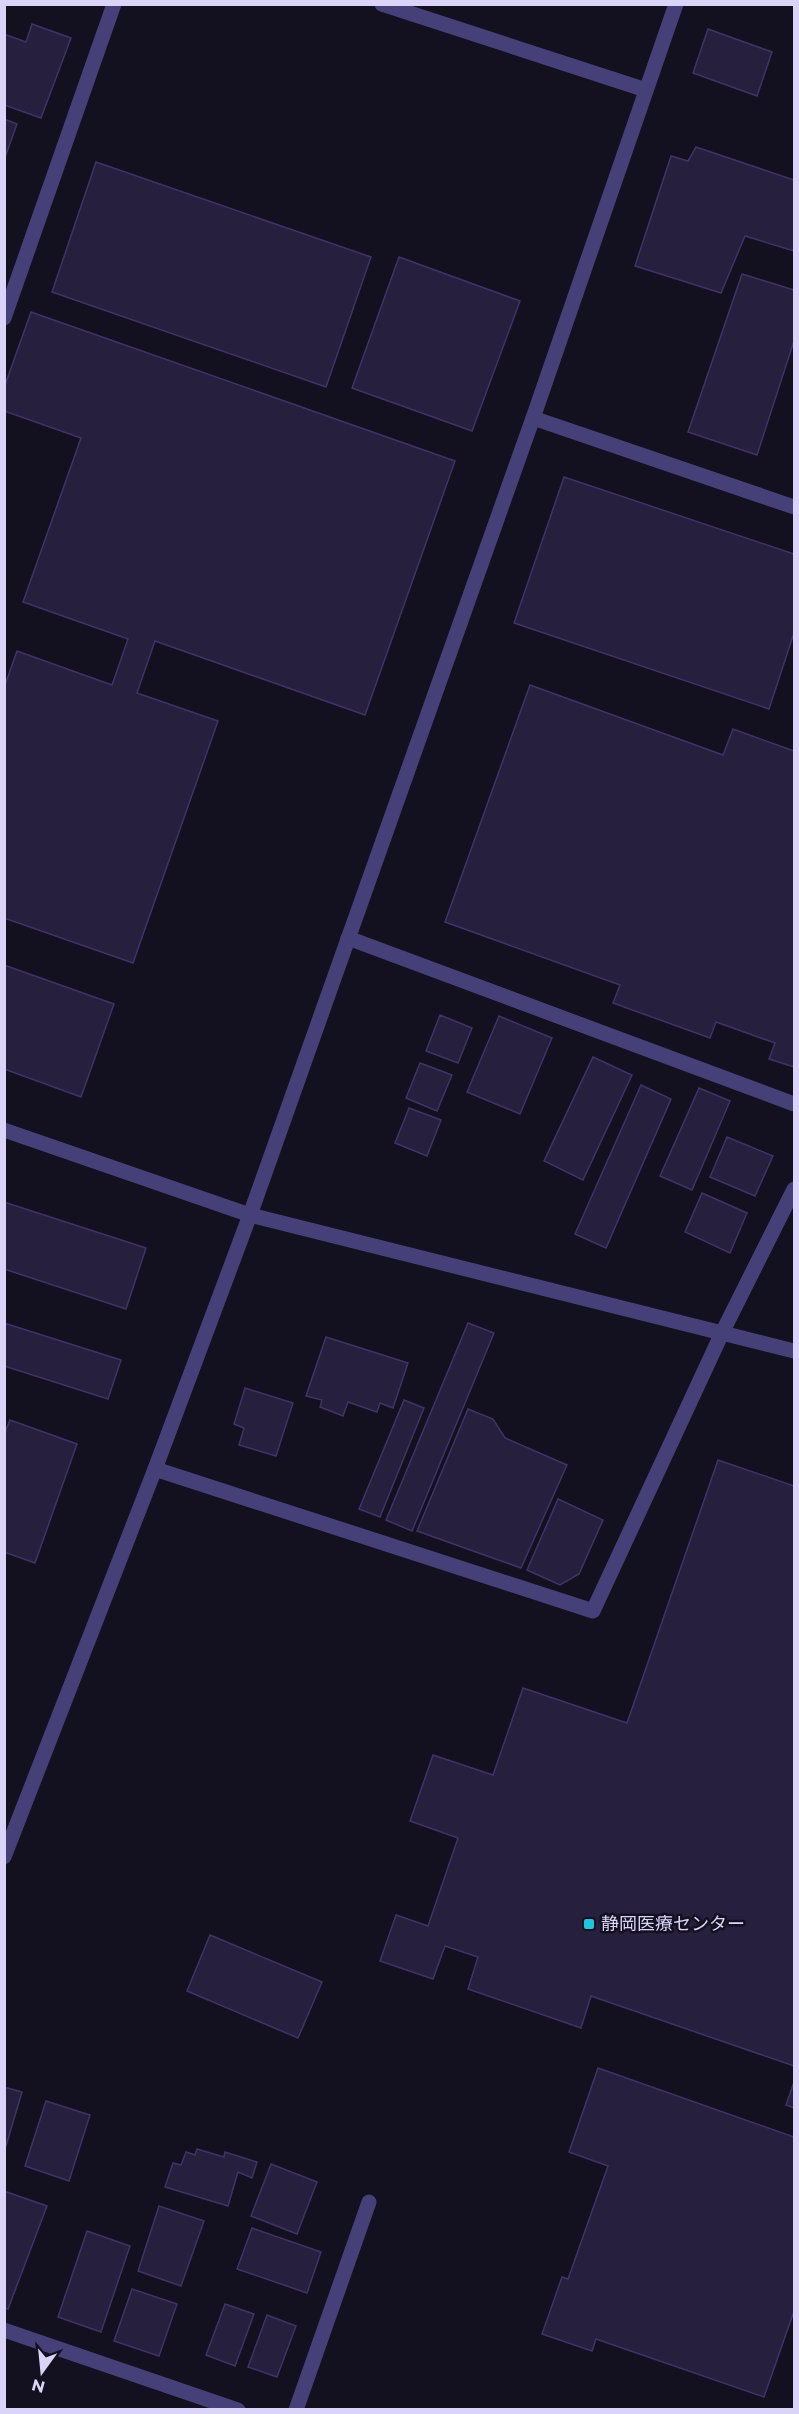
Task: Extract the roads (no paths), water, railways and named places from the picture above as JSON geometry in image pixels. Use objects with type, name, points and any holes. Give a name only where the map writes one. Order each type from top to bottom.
[{"type":"street","points":[[4,318],[114,4]]},
{"type":"street","points":[[382,4],[646,90]]},
{"type":"street","points":[[4,1857],[250,1215],[676,4]]},
{"type":"street","points":[[532,418],[795,507]]},
{"type":"street","points":[[348,938],[795,1104]]},
{"type":"street","points":[[4,1130],[250,1215],[795,1351]]},
{"type":"street","points":[[154,1469],[593,1611],[722,1333],[795,1189]]},
{"type":"street","points":[[296,2409],[369,2202]]},
{"type":"street","points":[[4,2330],[238,2409]]},
{"type":"place","name":"静岡医療センター","points":[[589,1924]]}]
